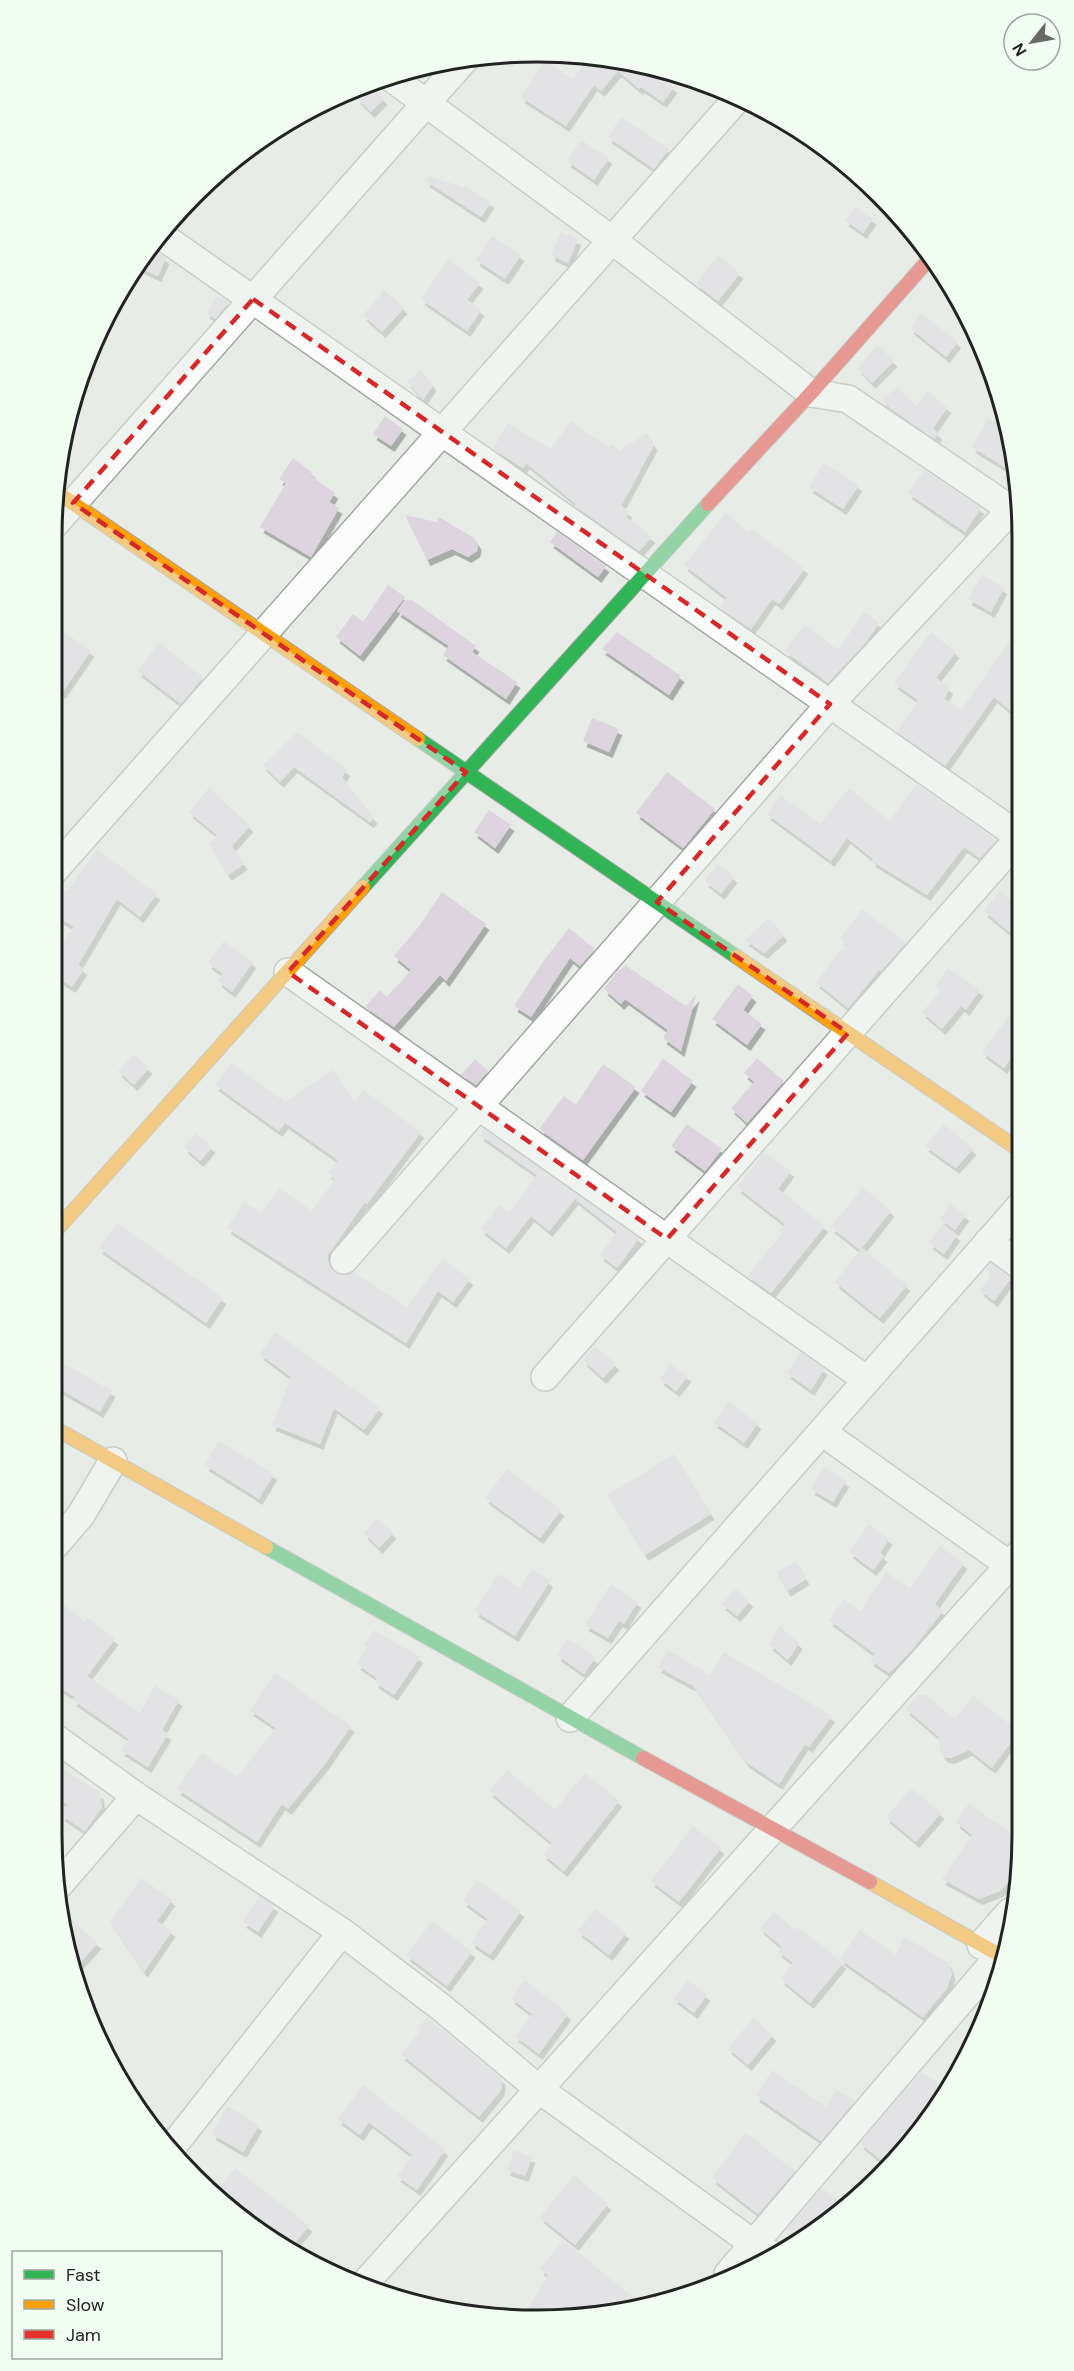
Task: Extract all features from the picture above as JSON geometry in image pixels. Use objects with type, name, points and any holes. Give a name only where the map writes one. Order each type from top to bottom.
[{"type":"street","points":[[456,69],[253,299],[66,498],[1012,1145]]},
{"type":"street","points":[[398,83],[612,240],[811,393],[848,399],[1011,505]]},
{"type":"street","points":[[62,862],[732,104]]},
{"type":"street","points":[[167,239],[1012,831]]},
{"type":"street","points":[[62,1224],[644,574],[811,393],[926,264]]},
{"type":"street","points":[[344,1260],[830,704],[1011,513]]},
{"type":"street","points":[[545,1377],[1012,846]]},
{"type":"street","points":[[288,972],[867,1380]]},
{"type":"street","points":[[570,1718],[1012,1215]]},
{"type":"street","points":[[988,1242],[1012,1259]]},
{"type":"street","points":[[62,1432],[570,1718],[994,1952]]},
{"type":"street","points":[[822,1432],[1012,1559]]},
{"type":"street","points":[[62,1537],[81,1515],[113,1461]]},
{"type":"street","points":[[369,2278],[773,1828],[1012,1569]]},
{"type":"street","points":[[62,1743],[136,1796],[342,1932],[442,2008],[540,2090],[765,2250],[994,1952],[1002,1933]]},
{"type":"street","points":[[64,1879],[136,1796]]},
{"type":"street","points":[[176,2143],[342,1932]]},
{"type":"highlighted area","points":[[253,299],[830,704],[657,902],[848,1033],[667,1239],[288,972],[466,772],[73,503]]},
{"type":"building","points":[[544,62],[548,62],[572,79],[585,65],[660,78],[674,87],[663,102],[641,87],[639,89],[618,71],[601,91],[594,85],[566,126],[521,97]]},
{"type":"building","points":[[375,90],[384,99],[371,112],[357,98]]},
{"type":"building","points":[[621,117],[669,149],[654,169],[608,137]]},
{"type":"building","points":[[581,140],[609,158],[594,180],[567,161]]},
{"type":"building","points":[[429,176],[472,190],[491,202],[481,217],[426,181]]},
{"type":"building","points":[[856,206],[873,219],[863,233],[845,220]]},
{"type":"building","points":[[561,232],[578,239],[568,263],[551,255]]},
{"type":"building","points":[[492,236],[521,255],[505,279],[476,260]]},
{"type":"building","points":[[157,252],[166,258],[158,276],[144,270]]},
{"type":"building","points":[[718,256],[740,273],[718,301],[696,284]]},
{"type":"building","points":[[448,260],[480,283],[467,300],[481,310],[467,331],[421,299]]},
{"type":"building","points":[[384,290],[404,308],[382,332],[363,315]]},
{"type":"building","points":[[218,295],[229,302],[215,319],[206,312]]},
{"type":"building","points":[[921,313],[958,342],[946,357],[910,328]]},
{"type":"building","points":[[878,345],[894,361],[872,383],[858,368]]},
{"type":"building","points":[[421,370],[433,385],[423,400],[407,381]]},
{"type":"building","points":[[897,387],[916,407],[927,391],[948,407],[933,428],[939,434],[934,439],[882,400]]},
{"type":"building","points":[[385,416],[403,429],[391,446],[373,434]]},
{"type":"building","points":[[989,418],[998,424],[1007,469],[972,447]]},
{"type":"building","points":[[571,421],[609,448],[611,444],[620,450],[647,433],[654,445],[621,506],[629,512],[626,517],[652,537],[639,551],[575,506],[576,504],[526,463],[523,468],[493,449],[508,423],[551,449]]},
{"type":"building","points":[[293,458],[312,472],[310,475],[335,493],[329,502],[339,508],[311,557],[260,527],[286,483],[279,479]]},
{"type":"building","points":[[824,463],[859,485],[843,509],[809,487]]},
{"type":"building","points":[[924,470],[981,508],[965,532],[908,493]]},
{"type":"building","points":[[726,513],[748,532],[751,529],[805,568],[779,604],[772,599],[751,629],[720,608],[727,598],[684,565]]},
{"type":"building","points":[[405,515],[437,522],[439,517],[474,538],[478,544],[477,551],[468,557],[452,549],[427,560]]},
{"type":"building","points":[[557,532],[606,566],[598,577],[550,542]]},
{"type":"building","points":[[982,575],[1004,588],[991,612],[968,599]]},
{"type":"building","points":[[388,585],[405,597],[360,656],[336,637],[353,614],[363,622]]},
{"type":"building","points":[[405,600],[412,600],[476,646],[472,652],[517,682],[506,699],[443,655],[449,646],[397,611]]},
{"type":"building","points":[[864,612],[879,623],[866,642],[828,683],[785,651],[805,625],[838,650]]},
{"type":"building","points":[[62,631],[91,651],[62,693]]},
{"type":"building","points":[[617,632],[681,676],[669,695],[602,649]]},
{"type":"building","points":[[931,632],[956,652],[936,678],[950,688],[944,699],[961,710],[1012,638],[1012,712],[994,697],[945,766],[897,732],[918,700],[894,683]]},
{"type":"building","points":[[159,643],[203,677],[181,704],[138,671]]},
{"type":"building","points":[[592,718],[619,729],[609,752],[583,741]]},
{"type":"building","points":[[297,732],[347,770],[342,777],[374,818],[370,822],[294,767],[280,782],[263,765]]},
{"type":"building","points":[[667,772],[715,809],[683,848],[636,813]]},
{"type":"building","points":[[916,784],[997,840],[980,858],[964,847],[927,895],[872,861],[873,859],[847,838],[831,861],[767,814],[780,795],[820,824],[849,788],[890,821]]},
{"type":"building","points":[[209,788],[250,826],[232,846],[244,864],[228,875],[209,844],[217,835],[189,812]]},
{"type":"building","points":[[489,810],[511,825],[495,848],[474,832]]},
{"type":"building","points":[[97,849],[157,894],[140,917],[117,899],[78,965],[84,969],[72,987],[62,980],[62,944],[74,927],[62,920],[62,888],[67,891]]},
{"type":"building","points":[[718,864],[734,877],[721,894],[705,881]]},
{"type":"building","points":[[1000,891],[1012,901],[1012,934],[984,911]]},
{"type":"building","points":[[442,892],[486,924],[446,981],[440,975],[394,1027],[365,1007],[380,990],[387,997],[411,970],[394,956],[420,925]]},
{"type":"building","points":[[862,909],[906,943],[881,971],[879,970],[848,1008],[816,982],[846,944],[840,939]]},
{"type":"building","points":[[769,918],[784,935],[764,953],[745,940]]},
{"type":"building","points":[[569,928],[595,949],[580,966],[570,958],[531,1017],[514,1006]]},
{"type":"building","points":[[224,941],[253,962],[232,992],[218,981],[223,974],[208,963]]},
{"type":"building","points":[[625,965],[686,1006],[696,995],[681,1051],[663,1038],[668,1030],[625,999],[621,1004],[604,989],[619,969],[621,970]]},
{"type":"building","points":[[948,968],[980,990],[966,1010],[961,1006],[942,1029],[922,1012],[940,991],[935,987]]},
{"type":"building","points":[[738,984],[753,996],[743,1010],[762,1024],[747,1045],[712,1019]]},
{"type":"building","points":[[1012,1013],[1012,1059],[1004,1068],[982,1052]]},
{"type":"building","points":[[133,1054],[149,1068],[134,1085],[118,1071]]},
{"type":"building","points":[[757,1058],[784,1081],[747,1123],[731,1108],[754,1082],[744,1073]]},
{"type":"building","points":[[475,1059],[488,1071],[476,1085],[461,1075]]},
{"type":"building","points":[[663,1059],[693,1081],[671,1112],[641,1091]]},
{"type":"building","points":[[231,1063],[285,1102],[333,1070],[355,1102],[363,1090],[421,1132],[367,1204],[365,1202],[327,1256],[329,1266],[334,1272],[342,1275],[353,1272],[407,1307],[443,1259],[470,1279],[453,1302],[438,1291],[406,1343],[227,1228],[244,1202],[261,1213],[279,1188],[312,1211],[335,1179],[328,1173],[338,1160],[285,1123],[279,1131],[215,1085]]},
{"type":"building","points":[[603,1064],[636,1087],[583,1160],[539,1129],[564,1096],[576,1105]]},
{"type":"building","points":[[687,1124],[722,1149],[705,1171],[671,1146]]},
{"type":"building","points":[[944,1124],[973,1149],[956,1168],[925,1146]]},
{"type":"building","points":[[484,1129],[639,1238],[617,1268],[600,1255],[617,1232],[575,1199],[549,1231],[531,1216],[506,1248],[481,1229],[499,1205],[509,1213],[537,1175],[480,1135]]},
{"type":"building","points":[[196,1134],[212,1147],[200,1161],[184,1147]]},
{"type":"building","points":[[764,1152],[791,1171],[778,1189],[825,1226],[771,1293],[747,1276],[782,1234],[779,1232],[785,1224],[737,1187]]},
{"type":"building","points":[[863,1187],[891,1211],[860,1250],[831,1227]]},
{"type":"building","points":[[950,1204],[966,1215],[955,1230],[940,1219]]},
{"type":"building","points":[[117,1223],[223,1298],[206,1323],[99,1248]]},
{"type":"building","points":[[943,1224],[957,1235],[944,1254],[929,1243]]},
{"type":"building","points":[[862,1248],[907,1285],[880,1318],[835,1282]]},
{"type":"building","points":[[991,1263],[1011,1278],[994,1301],[980,1290],[992,1274],[986,1270]]},
{"type":"building","points":[[275,1332],[380,1408],[364,1430],[334,1408],[320,1444],[272,1425],[291,1377],[260,1354]]},
{"type":"building","points":[[595,1346],[616,1364],[603,1378],[583,1360]]},
{"type":"building","points":[[800,1352],[824,1369],[811,1390],[787,1373]]},
{"type":"building","points":[[62,1363],[112,1391],[100,1412],[62,1390]]},
{"type":"building","points":[[670,1364],[688,1376],[676,1391],[660,1379]]},
{"type":"building","points":[[728,1402],[758,1423],[744,1443],[714,1422]]},
{"type":"building","points":[[219,1441],[274,1474],[259,1499],[205,1465]]},
{"type":"building","points":[[674,1454],[711,1514],[645,1555],[608,1495]]},
{"type":"building","points":[[824,1467],[846,1481],[833,1502],[811,1489]]},
{"type":"building","points":[[507,1469],[561,1510],[540,1538],[485,1498]]},
{"type":"building","points":[[378,1518],[393,1533],[379,1548],[364,1533]]},
{"type":"building","points":[[869,1524],[889,1539],[880,1553],[884,1556],[873,1570],[849,1552]]},
{"type":"building","points":[[940,1546],[964,1563],[935,1604],[943,1611],[911,1651],[889,1673],[870,1660],[875,1654],[829,1620],[844,1599],[860,1611],[886,1572],[910,1588]]},
{"type":"building","points":[[796,1561],[806,1579],[787,1591],[776,1572]]},
{"type":"building","points":[[532,1569],[550,1581],[515,1636],[475,1611],[498,1574],[520,1588]]},
{"type":"building","points":[[611,1584],[638,1602],[624,1624],[619,1621],[608,1638],[585,1625]]},
{"type":"building","points":[[735,1588],[750,1601],[737,1616],[722,1604]]},
{"type":"building","points":[[62,1603],[85,1622],[88,1618],[115,1639],[87,1676],[140,1713],[155,1686],[179,1700],[162,1730],[168,1734],[148,1767],[121,1750],[129,1739],[73,1700],[75,1697],[62,1689]]},
{"type":"building","points":[[780,1626],[799,1643],[788,1660],[769,1644]]},
{"type":"building","points":[[374,1630],[420,1657],[394,1695],[375,1682],[377,1678],[357,1664],[368,1647],[364,1645]]},
{"type":"building","points":[[568,1638],[595,1658],[584,1674],[557,1655]]},
{"type":"building","points":[[668,1650],[710,1675],[724,1652],[832,1716],[809,1747],[805,1744],[779,1784],[746,1762],[692,1684],[658,1667]]},
{"type":"building","points":[[275,1673],[351,1726],[325,1764],[288,1809],[282,1804],[257,1842],[177,1789],[202,1753],[237,1777],[276,1728],[250,1710]]},
{"type":"building","points":[[918,1695],[925,1695],[955,1719],[973,1696],[1012,1726],[1012,1741],[992,1768],[969,1750],[951,1758],[945,1757],[941,1753],[939,1737],[906,1709]]},
{"type":"building","points":[[62,1767],[100,1793],[102,1807],[85,1831],[62,1816],[68,1805],[62,1801]]},
{"type":"building","points":[[507,1770],[555,1810],[585,1773],[619,1801],[564,1871],[543,1854],[552,1843],[489,1791]]},
{"type":"building","points":[[911,1788],[941,1813],[916,1842],[886,1817]]},
{"type":"building","points":[[969,1803],[1012,1835],[1010,1880],[1000,1891],[979,1899],[942,1879],[972,1835],[956,1822]]},
{"type":"building","points":[[693,1826],[721,1848],[679,1902],[651,1881]]},
{"type":"building","points":[[141,1878],[172,1900],[157,1921],[172,1931],[144,1972],[110,1922]]},
{"type":"building","points":[[477,1880],[521,1911],[490,1955],[471,1942],[488,1919],[463,1901]]},
{"type":"building","points":[[259,1896],[275,1906],[258,1932],[243,1922]]},
{"type":"building","points":[[595,1909],[626,1933],[609,1955],[578,1931]]},
{"type":"building","points":[[774,1912],[795,1930],[798,1927],[843,1963],[810,2003],[781,1979],[793,1963],[778,1951],[782,1947],[760,1928]]},
{"type":"building","points":[[70,1919],[98,1943],[80,1963]]},
{"type":"building","points":[[432,1921],[472,1952],[447,1986],[406,1955]]},
{"type":"building","points":[[860,1930],[896,1955],[904,1937],[948,1962],[952,1974],[947,1988],[923,2017],[840,1959]]},
{"type":"building","points":[[525,1980],[568,2014],[539,2054],[515,2036],[532,2014],[511,1998]]},
{"type":"building","points":[[688,1980],[707,1995],[694,2013],[674,1998]]},
{"type":"building","points":[[427,2017],[502,2079],[501,2090],[479,2117],[401,2054],[421,2030],[418,2028]]},
{"type":"building","points":[[753,2018],[773,2035],[748,2065],[728,2048]]},
{"type":"building","points":[[772,2070],[826,2107],[837,2090],[855,2101],[821,2141],[756,2096]]},
{"type":"building","points":[[921,2072],[939,2084],[914,2123],[882,2161],[860,2143]]},
{"type":"building","points":[[363,2085],[445,2150],[417,2190],[397,2176],[412,2155],[369,2122],[360,2135],[338,2119]]},
{"type":"building","points":[[227,2106],[259,2125],[243,2152],[212,2134]]},
{"type":"building","points":[[746,2133],[795,2171],[758,2214],[712,2178]]},
{"type":"building","points":[[514,2150],[532,2157],[525,2176],[507,2170]]},
{"type":"building","points":[[235,2168],[309,2226],[294,2243],[248,2211],[220,2188]]},
{"type":"building","points":[[574,2175],[608,2204],[575,2245],[540,2217]]},
{"type":"building","points":[[822,2188],[839,2200],[793,2234],[787,2229]]},
{"type":"building","points":[[563,2240],[635,2299],[599,2305],[528,2309],[548,2275],[540,2269]]},
{"type":"traffic: fast","points":[[363,887],[708,504]]},
{"type":"traffic: fast","points":[[418,739],[737,957]]},
{"type":"traffic: fast","points":[[266,1547],[643,1758]]},
{"type":"traffic: slow","points":[[64,497],[418,739]]},
{"type":"traffic: slow","points":[[62,1224],[363,887]]},
{"type":"traffic: slow","points":[[737,957],[1012,1145]]},
{"type":"traffic: slow","points":[[62,1432],[266,1547]]},
{"type":"traffic: slow","points":[[870,1882],[997,1954]]},
{"type":"traffic: jam","points":[[708,504],[811,393],[925,264]]},
{"type":"traffic: jam","points":[[643,1758],[870,1882]]}]
